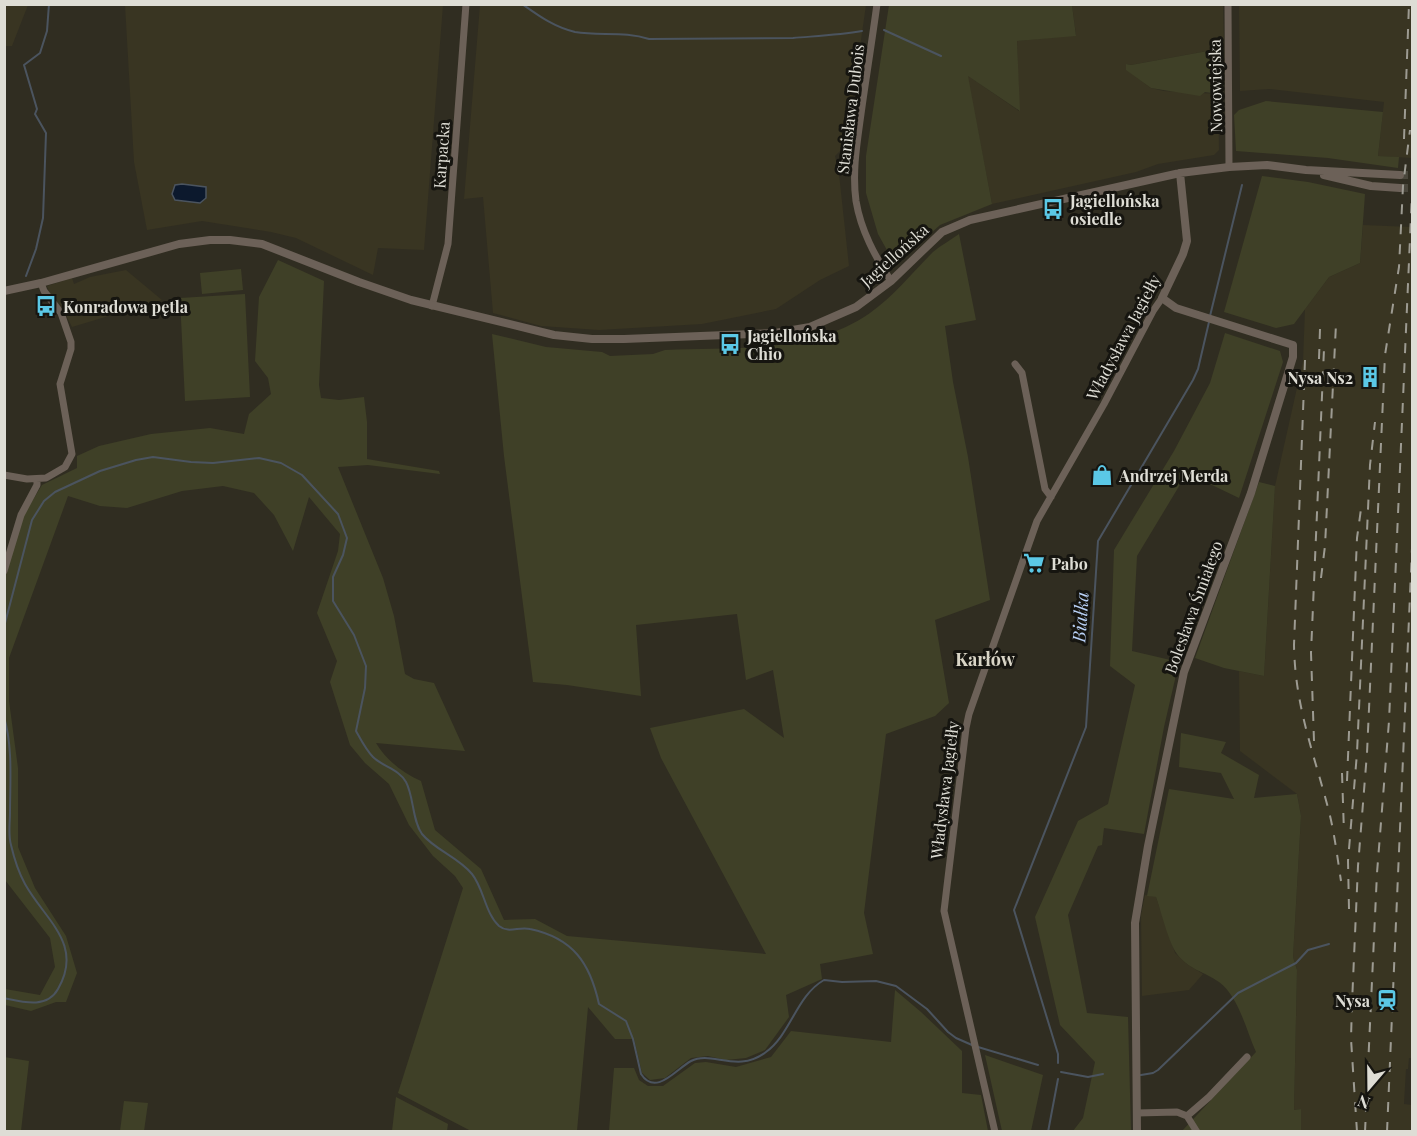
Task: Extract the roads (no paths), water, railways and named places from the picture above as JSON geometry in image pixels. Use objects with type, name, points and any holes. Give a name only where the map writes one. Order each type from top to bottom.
[{"type":"street","name":"Karpacka","points":[[432,306],[448,244],[466,4]]},
{"type":"street","name":"Stanisława Dubois","points":[[877,4],[859,127],[854,182],[858,210],[866,235],[891,281]]},
{"type":"street","name":"Nowowiejska","points":[[1228,4],[1229,167]]},
{"type":"street","name":"Jagiellońska","points":[[4,291],[41,283],[179,244],[230,240],[262,244],[366,285],[432,306],[541,332],[580,338],[624,339],[765,334],[798,329],[829,320],[856,307],[891,281],[935,238],[954,225],[970,220],[1180,173],[1229,167],[1268,165],[1306,170],[1400,175]]},
{"type":"street","name":"Jagiellońska","points":[[1306,170],[1371,186],[1400,188]]},
{"type":"street","name":"Władysława Jagiełły","points":[[995,1131],[944,911],[966,728],[1034,531],[1162,298],[1183,254],[1187,241],[1180,173]]},
{"type":"street","points":[[4,475],[37,479],[52,475],[65,467],[72,454],[60,384],[71,342],[61,313],[44,291],[41,283]]},
{"type":"street","name":"Bolesława Śmiałego","points":[[1137,1131],[1136,905],[1184,672],[1251,493],[1293,357],[1293,345],[1176,308],[1162,298]]},
{"type":"street","points":[[1015,364],[1022,373],[1045,489],[1051,497]]},
{"type":"street","points":[[4,570],[21,515],[37,485],[37,479]]},
{"type":"street","points":[[1187,1116],[1209,1097],[1247,1057]]},
{"type":"street","points":[[1137,1113],[1177,1112],[1187,1116],[1197,1131]]},
{"type":"water","points":[[175,185],[206,187],[206,198],[200,203],[175,200],[172,194]]},
{"type":"waterway","points":[[26,276],[36,249],[43,218],[46,133],[35,114],[37,109],[24,65],[40,53],[47,31],[49,4]]},
{"type":"waterway","points":[[522,4],[553,24],[567,30],[594,34],[631,35],[649,39],[793,38],[862,31]]},
{"type":"waterway","points":[[884,30],[941,56]]},
{"type":"waterway","name":"Białka","points":[[1210,316],[1242,185]]},
{"type":"waterway","name":"Białka","points":[[1058,1063],[1058,1054],[1014,910],[1086,727],[1098,541],[1193,380],[1198,369],[1209,322]]},
{"type":"waterway","points":[[4,627],[32,520],[44,501],[55,492],[100,471],[153,457],[213,463],[259,458],[281,463],[302,475],[338,514],[347,538],[343,555],[333,577],[333,601],[354,635],[366,666],[365,688],[356,731],[364,745],[370,754],[395,771],[406,782],[416,822],[422,834],[472,874],[494,921],[499,926],[510,930],[526,928],[545,933],[558,939],[577,954],[590,976],[599,1004],[626,1021],[633,1039],[641,1074],[647,1080],[653,1083],[659,1082],[699,1058],[735,1062],[755,1058],[766,1052],[782,1035],[807,995],[824,980],[876,981],[896,986],[927,1009],[948,1032],[972,1045]]},
{"type":"waterway","points":[[4,717],[10,752],[9,833],[12,850],[25,884],[59,933],[67,959],[65,973],[58,989],[48,999],[34,1002],[4,998]]},
{"type":"waterway","points":[[1141,1075],[1158,1070],[1238,993],[1296,963],[1308,950],[1329,944]]},
{"type":"waterway","points":[[978,1047],[1038,1065]]},
{"type":"waterway","points":[[1061,1072],[1088,1077],[1103,1074]]},
{"type":"waterway","name":"Białka","points":[[1048,1132],[1058,1079]]},
{"type":"tunnel","points":[[1400,175],[1412,175]]},
{"type":"tunnel","points":[[1400,188],[1412,188]]},
{"type":"railway","points":[[1404,139],[1409,4]]},
{"type":"railway","points":[[1357,1132],[1351,1039],[1352,1003],[1358,866],[1367,753],[1385,355],[1399,267],[1403,186],[1410,130]]},
{"type":"railway","points":[[1365,1132],[1377,873],[1389,721],[1412,192]]},
{"type":"railway","points":[[1321,578],[1325,546],[1336,324]]},
{"type":"railway","points":[[1319,359],[1320,329]]},
{"type":"railway","points":[[1314,741],[1311,653],[1324,349]]},
{"type":"railway","points":[[1305,360],[1295,666],[1305,726],[1332,823],[1341,881]]},
{"type":"railway","points":[[1349,909],[1348,861],[1357,753],[1370,465],[1375,422]]},
{"type":"railway","points":[[1347,781],[1357,538],[1361,509]]},
{"type":"railway","points":[[1387,1132],[1412,548]]},
{"type":"railway","points":[[1342,773],[1344,833]]},
{"type":"place","name":"Jagiellońska osiedle","points":[[1053,209]]},
{"type":"place","name":"Konradowa pętla","points":[[46,306]]},
{"type":"place","name":"Jagiellońska Chio","points":[[730,344]]},
{"type":"place","name":"Nysa Ns2","points":[[1370,377]]},
{"type":"place","name":"Andrzej Merda","points":[[1102,475]]},
{"type":"place","name":"Pabo","points":[[1034,563]]},
{"type":"place","name":"Nysa","points":[[1387,1000]]},
{"type":"district","name":"Karłów","points":[[985,659]]}]
